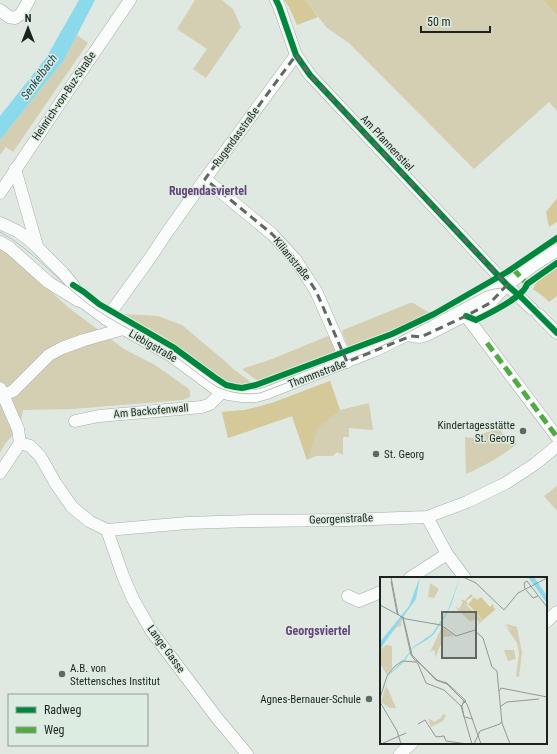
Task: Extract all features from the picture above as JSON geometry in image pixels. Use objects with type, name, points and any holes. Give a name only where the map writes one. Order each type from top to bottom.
[{"type":"street","points":[[0,10],[9,17],[15,18],[21,14],[29,0]]},
{"type":"street","name":"Heinrich-von-Buz-Straße","points":[[0,193],[130,0]]},
{"type":"street","name":"Am Pfannenstiel","points":[[276,0],[296,55],[310,75],[507,285],[557,333]]},
{"type":"street","name":"Rugendasstraße","points":[[106,319],[205,179],[296,55]]},
{"type":"street","points":[[15,169],[37,247]]},
{"type":"street","name":"Kilianstraße","points":[[205,179],[272,234],[295,259],[316,291],[347,362]]},
{"type":"street","name":"Liebigstraße","points":[[0,223],[28,238],[63,273],[73,285],[83,302]]},
{"type":"street","name":"Liebigstraße","points":[[0,242],[10,248],[48,282],[77,300],[83,302],[106,319],[182,363],[209,385],[222,392]]},
{"type":"street","name":"Thommstraße","points":[[408,335],[421,337],[490,303],[507,285],[557,250]]},
{"type":"street","name":"Thommstraße","points":[[222,392],[242,396],[256,396],[267,393],[376,350],[408,335],[485,294],[507,285]]},
{"type":"street","points":[[466,316],[557,437]]},
{"type":"street","points":[[0,473],[20,443],[18,429],[1,391],[13,391],[50,355],[62,348],[123,329]]},
{"type":"street","name":"Am Backofenwall","points":[[74,421],[99,416],[202,407],[210,404],[222,392]]},
{"type":"street","points":[[20,443],[30,446],[40,456],[56,484],[72,507],[89,521],[107,530]]},
{"type":"street","name":"Georgenstraße","points":[[107,530],[187,523],[427,517],[467,502],[506,483],[535,464],[557,446]]},
{"type":"street","points":[[427,517],[447,554],[464,577]]},
{"type":"street","name":"Lange Gasse","points":[[107,530],[123,576],[133,599],[152,632],[217,718],[247,754]]},
{"type":"street","points":[[412,577],[447,554]]},
{"type":"street","points":[[348,596],[359,601],[380,592]]},
{"type":"street","points":[[547,621],[557,612]]},
{"type":"street","points":[[400,754],[411,744]]},
{"type":"highlighted area","points":[[296,55],[310,75],[507,285],[490,303],[466,316],[421,337],[411,336],[347,362],[316,291],[295,259],[272,234],[205,179]]},
{"type":"shaded area","points":[[195,0],[222,0],[233,9],[241,27],[206,78],[193,69],[207,49],[177,29]]},
{"type":"shaded area","points":[[284,0],[305,0],[318,17],[297,25],[289,7]]},
{"type":"shaded area","points":[[305,0],[543,0],[557,16],[557,111],[549,102],[474,169],[349,43],[327,28]]},
{"type":"shaded area","points":[[543,0],[557,0],[557,16]]},
{"type":"shaded area","points":[[77,35],[88,43],[13,152],[6,147],[0,155],[0,140],[64,60]]},
{"type":"shaded area","points":[[557,198],[557,222],[549,227],[546,212]]},
{"type":"shaded area","points":[[0,248],[17,261],[69,308],[124,349],[155,365],[189,389],[190,397],[183,400],[73,409],[23,410],[20,426],[5,444],[0,453]]},
{"type":"shaded area","points":[[557,268],[557,296],[549,302],[533,289],[536,283]]},
{"type":"shaded area","points":[[413,303],[430,313],[429,315],[385,334],[349,348],[348,347],[342,332],[343,330]]},
{"type":"shaded area","points":[[124,314],[158,316],[182,325],[232,368],[252,383],[237,385],[226,382],[211,373],[174,344]]},
{"type":"shaded area","points":[[330,336],[336,352],[335,354],[259,383],[242,369],[272,359]]},
{"type":"shaded area","points":[[330,381],[340,410],[369,403],[373,430],[349,428],[349,437],[343,437],[343,455],[337,452],[333,456],[316,456],[307,460],[292,416],[228,438],[222,412],[245,410],[272,403]]},
{"type":"shaded area","points":[[330,381],[340,410],[318,428],[307,460],[292,416],[228,438],[222,412],[245,410],[272,403]]},
{"type":"shaded area","points":[[500,429],[504,435],[511,435],[517,444],[505,453],[466,474],[465,437],[473,438],[484,433]]},
{"type":"shaded area","points":[[557,486],[557,511],[544,496]]},
{"type":"water","name":"Senkelbach","points":[[79,0],[95,0],[64,60],[0,140],[0,116],[46,58]]},
{"type":"tram line","points":[[0,232],[23,247],[87,303],[160,346],[217,387],[238,393],[260,393],[376,349],[492,289],[499,288],[512,290],[535,307]]},
{"type":"tram line","points":[[537,316],[557,337]]},
{"type":"marked path","points":[[513,269],[527,284]]},
{"type":"marked path","points":[[487,343],[557,437]]},
{"type":"cycle path","points":[[276,0],[296,55],[310,75],[507,285],[557,333]]},
{"type":"cycle path","points":[[73,285],[99,304],[173,347],[226,385],[242,388],[256,385],[392,334],[434,314],[507,272],[557,238]]},
{"type":"cycle path","points":[[466,316],[476,320],[505,305],[513,300],[527,284],[557,263]]},
{"type":"place","name":"Kindertagesstätte St. Georg","points":[[523,431]]},
{"type":"place","name":"St. Georg","points":[[376,454]]},
{"type":"place","name":"A.B. von Stettensches Institut","points":[[62,674]]},
{"type":"place","name":"Agnes-Bernauer-Schule","points":[[369,699]]},
{"type":"district","name":"Rugendasviertel","points":[[208,191]]},
{"type":"district","name":"Georgsviertel","points":[[318,631]]}]
